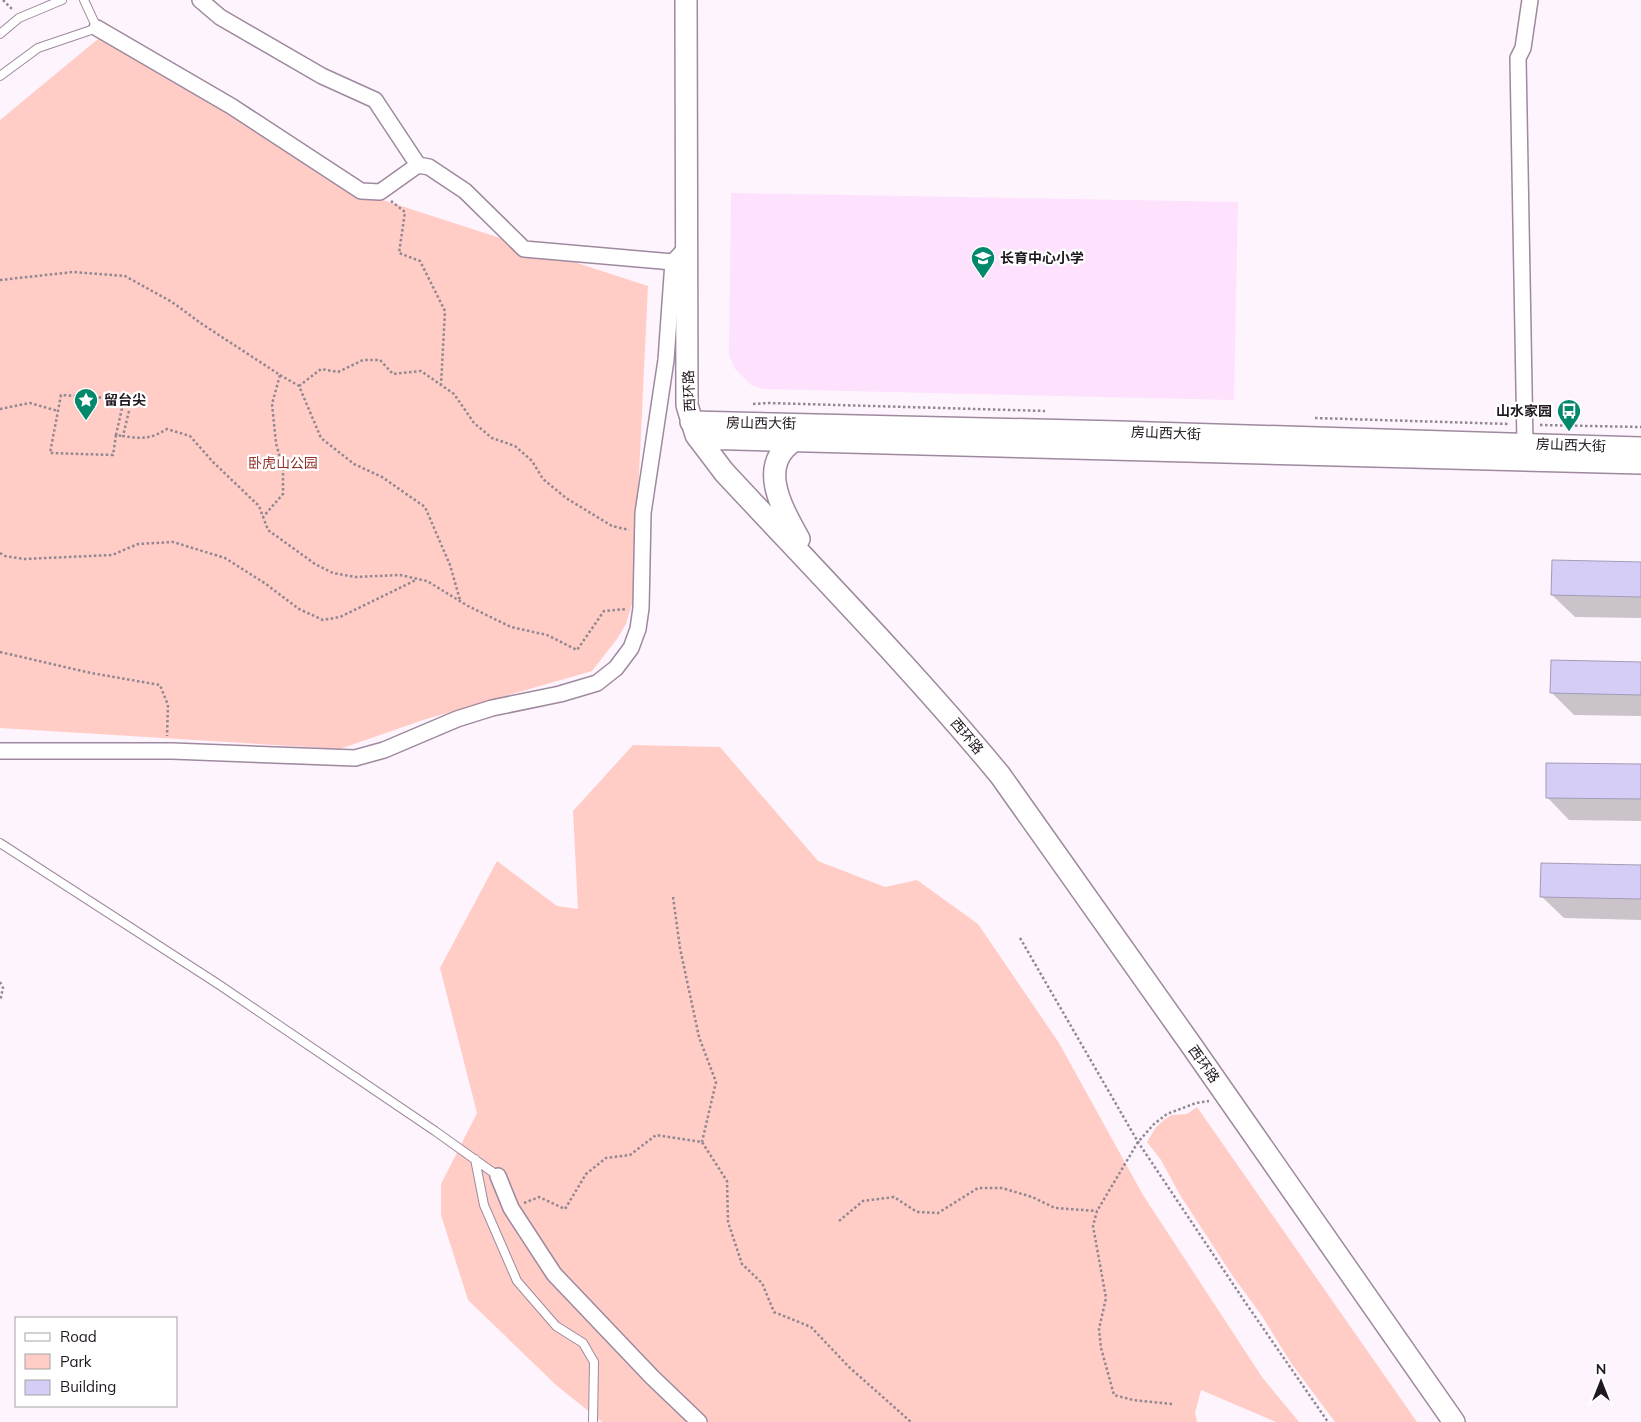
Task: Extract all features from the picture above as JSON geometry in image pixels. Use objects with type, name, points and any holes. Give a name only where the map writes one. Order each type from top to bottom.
[{"type":"main road","name":"西环路","points":[[686,0],[688,405],[701,430],[724,472],[967,735],[1000,776],[1454,1422]]},
{"type":"main road","name":"西环路","points":[[696,0],[698,404],[701,430],[965,719],[1022,791],[1465,1422]]},
{"type":"main road","name":"房山西大街","points":[[701,430],[795,440],[1641,463]]},
{"type":"main road","name":"房山西大街","points":[[701,430],[1525,443],[1641,448]]},
{"type":"main road","points":[[795,440],[786,446],[779,456],[775,467],[775,481],[780,504],[799,539]]},
{"type":"street","points":[[200,0],[220,17],[322,76],[375,100],[418,165]]},
{"type":"street","points":[[1525,443],[1518,58],[1523,48],[1530,0]]},
{"type":"street","points":[[97,28],[231,106],[361,191],[380,192],[418,165],[429,167],[465,191],[524,249],[672,262]]},
{"type":"street","points":[[0,751],[166,751],[355,758],[384,750],[457,719],[492,708],[560,694],[597,683],[616,668],[631,648],[638,629],[641,608],[643,513],[666,360],[672,262],[688,246]]},
{"type":"street","points":[[498,1176],[511,1208],[554,1274],[652,1377],[699,1422]]},
{"type":"lane","points":[[0,34],[19,18],[62,0]]},
{"type":"lane","points":[[0,76],[38,48],[97,28],[84,0]]},
{"type":"lane","points":[[0,842],[218,984],[498,1176]]},
{"type":"lane","points":[[475,1159],[484,1205],[516,1281],[556,1326],[584,1343],[594,1362],[593,1422]]},
{"type":"path","points":[[380,192],[405,212],[399,253],[420,261],[445,311],[441,385]]},
{"type":"path","points":[[0,280],[73,272],[125,276],[172,302],[202,324],[299,386],[321,438],[354,464],[382,477],[425,507],[450,565],[460,601]]},
{"type":"path","points":[[299,386],[321,369],[338,372],[363,360],[380,360],[392,374],[421,371],[454,394],[474,423],[492,438],[515,446],[532,460],[543,479],[566,498],[612,526],[643,533]]},
{"type":"path","points":[[263,516],[282,494],[283,468],[276,443],[272,404],[280,375]]},
{"type":"path","points":[[61,395],[124,399],[116,435],[112,455],[50,453],[61,395]]},
{"type":"path","points":[[0,409],[30,403],[58,411]]},
{"type":"path","points":[[123,436],[129,411]]},
{"type":"path","points":[[116,435],[137,439],[154,437],[167,429],[190,436],[213,462],[259,506],[268,530],[315,564],[333,573],[356,577],[400,575],[427,581],[460,601],[511,627],[547,635],[577,650],[604,611],[641,608]]},
{"type":"path","points":[[0,553],[24,559],[112,555],[138,544],[173,542],[225,558],[266,584],[299,609],[324,620],[340,617],[417,579]]},
{"type":"path","points":[[0,652],[91,673],[160,685],[168,705],[166,751]]},
{"type":"path","points":[[673,897],[680,948],[699,1037],[716,1082],[702,1142],[727,1181],[728,1222],[742,1264],[762,1283],[774,1312],[811,1327],[849,1367],[910,1422]]},
{"type":"path","points":[[1020,938],[1138,1142],[1328,1422]]},
{"type":"path","points":[[0,982],[2,988],[0,1001]]},
{"type":"path","points":[[1172,1404],[1133,1400],[1114,1395],[1101,1348],[1099,1329],[1106,1298],[1093,1226],[1098,1211],[1138,1142],[1154,1124],[1167,1114],[1196,1103],[1228,1098]]},
{"type":"path","points":[[511,1208],[539,1198],[565,1209],[586,1174],[606,1158],[630,1154],[656,1135],[702,1142]]},
{"type":"path","points":[[839,1221],[863,1201],[894,1197],[917,1212],[938,1213],[978,1188],[1002,1188],[1055,1208],[1098,1211]]},
{"type":"shaded area","name":"长育中心小学","points":[[731,193],[1238,202],[1234,400],[763,389],[751,385],[735,369],[729,355]]},
{"type":"green space","name":"卧虎山公园","points":[[104,34],[383,200],[648,286],[633,601],[626,624],[592,671],[423,720],[340,749],[0,728],[0,120]]},
{"type":"green space","points":[[633,745],[720,747],[818,861],[885,887],[917,880],[978,924],[1059,1043],[1143,1195],[1262,1377],[1299,1422],[1276,1422],[1201,1390],[1195,1413],[1197,1422],[602,1422],[556,1385],[468,1300],[441,1215],[441,1184],[477,1113],[440,968],[497,861],[557,906],[578,909],[573,811]]},
{"type":"green space","points":[[1197,1107],[1417,1422],[1335,1422],[1291,1363],[1262,1316],[1232,1275],[1180,1195],[1161,1160],[1147,1142],[1156,1127],[1165,1119],[1172,1115],[1187,1114]]},
{"type":"building","points":[[1552,560],[1641,562],[1641,597],[1551,595]]},
{"type":"building","points":[[1551,660],[1641,662],[1641,695],[1550,693]]},
{"type":"building","points":[[1546,763],[1641,764],[1641,799],[1546,798]]},
{"type":"building","points":[[1541,863],[1641,865],[1641,899],[1540,897]]},
{"type":"place","name":"长育中心小学","points":[[983,279]]},
{"type":"place","name":"留台尖","points":[[86,421]]},
{"type":"place","name":"山水家园","points":[[1569,432]]}]
